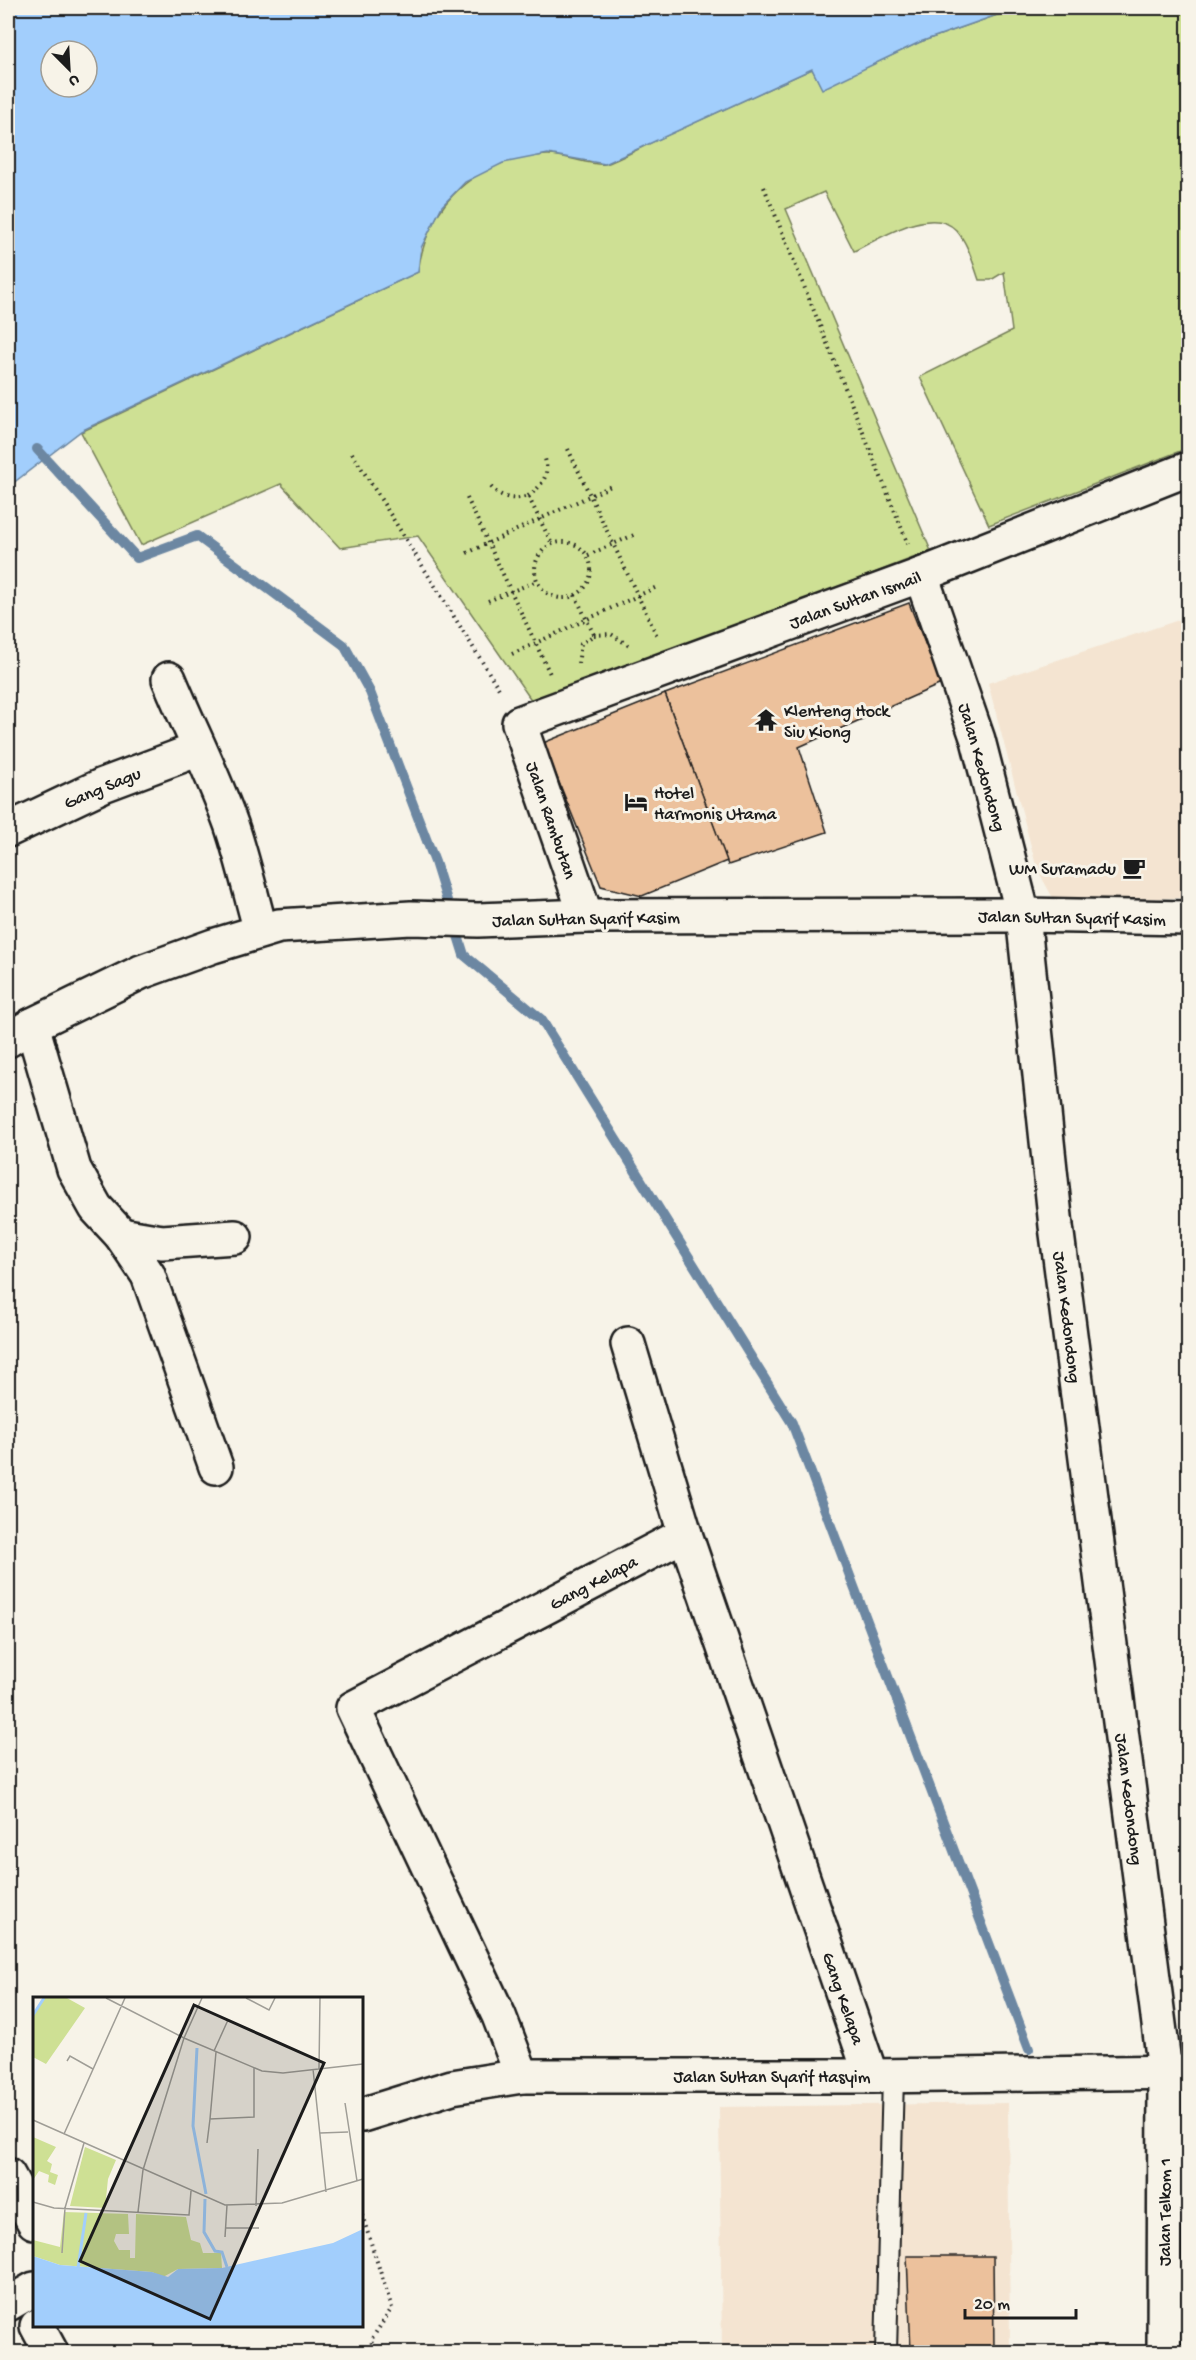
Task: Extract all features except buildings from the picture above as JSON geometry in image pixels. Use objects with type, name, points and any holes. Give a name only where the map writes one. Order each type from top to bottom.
[{"type":"street","name":"Jalan Sultan Ismail","points":[[519,723],[921,575],[1188,469]]},
{"type":"street","name":"Jalan Kedondong","points":[[921,575],[978,740],[1023,915],[1056,1226],[1177,2071]]},
{"type":"street","points":[[169,679],[232,826],[261,931]]},
{"type":"street","name":"Jalan Rambutan","points":[[519,723],[586,916]]},
{"type":"street","name":"Gang Sagu","points":[[8,830],[103,784],[199,749]]},
{"type":"street","name":"Jalan Sultan Syarif Kasim","points":[[20,1033],[141,972],[213,946],[279,926],[411,918],[478,920],[586,916],[1023,915],[1188,918]]},
{"type":"street","points":[[20,1033],[74,1169],[96,1208],[121,1235],[148,1275],[216,1467]]},
{"type":"street","points":[[121,1235],[162,1242],[235,1237]]},
{"type":"street","points":[[628,1344],[685,1534]]},
{"type":"street","name":"Gang Kelapa","points":[[522,2076],[499,2016],[353,1708],[685,1534],[882,2076]]},
{"type":"street","name":"Jalan Sultan Syarif Hasyim","points":[[363,2115],[452,2087],[522,2076],[882,2076],[1177,2071]]},
{"type":"street","name":"Jalan Telkom 1","points":[[1164,2352],[1177,2071]]},
{"type":"street","points":[[8,2175],[33,2220]]},
{"type":"street","points":[[38,2327],[51,2352]]},
{"type":"lane","points":[[882,2076],[886,2352]]},
{"type":"path","points":[[764,187],[921,575]]},
{"type":"path","points":[[568,449],[672,667]]},
{"type":"path","points":[[352,453],[519,723]]},
{"type":"path","points":[[491,487],[497,494],[506,497],[519,500],[528,496],[540,487],[548,467],[545,459]]},
{"type":"path","points":[[467,553],[611,486]]},
{"type":"path","points":[[528,496],[552,544]]},
{"type":"path","points":[[467,498],[535,643],[578,701]]},
{"type":"path","points":[[588,555],[634,535]]},
{"type":"path","points":[[571,543],[588,555],[591,573],[583,590],[575,596],[567,598],[549,595],[537,581],[536,565],[539,556],[552,544],[571,543]]},
{"type":"path","points":[[488,601],[537,581]]},
{"type":"path","points":[[512,654],[658,586]]},
{"type":"path","points":[[575,596],[594,635],[581,645],[578,664],[578,701]]},
{"type":"path","points":[[363,2218],[392,2308],[371,2340],[374,2352]]},
{"type":"shaded area","points":[[1188,617],[1188,898],[1053,898],[1037,869],[988,683]]},
{"type":"shaded area","points":[[1008,2103],[1010,2352],[722,2352],[719,2107]]},
{"type":"green space","points":[[1017,8],[1188,8],[1188,448],[989,525],[920,377],[1012,331],[1004,272],[991,280],[979,280],[970,253],[960,235],[946,223],[933,221],[905,226],[854,251],[824,192],[786,209],[931,551],[534,704],[418,536],[340,548],[281,484],[141,545],[81,432],[418,272],[432,225],[444,205],[460,188],[478,175],[498,165],[521,158],[547,155],[605,164],[812,69],[822,88],[920,42]]},
{"type":"water","points":[[8,8],[1017,8],[920,42],[822,89],[812,69],[605,164],[548,154],[503,163],[465,182],[442,206],[421,248],[418,272],[81,431],[8,487]]},
{"type":"waterway","points":[[37,449],[137,558],[197,536],[344,645],[370,692],[435,862],[464,955],[541,1019],[792,1423],[1029,2049]]},
{"type":"place","name":"Klenteng Hock Siu Kiong","points":[[766,720]]},
{"type":"place","name":"Hotel Harmonis Utama","points":[[636,802]]},
{"type":"place","name":"WM Suramadu","points":[[1134,868]]}]
